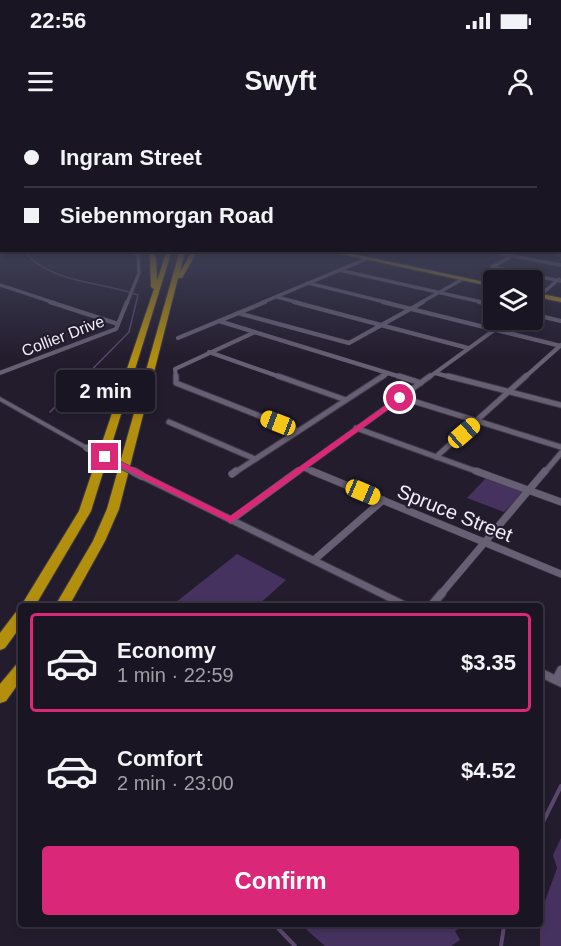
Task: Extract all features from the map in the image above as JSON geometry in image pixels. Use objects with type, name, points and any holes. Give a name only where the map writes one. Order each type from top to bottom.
[{"type":"highway","points":[[154,283],[154,298]]},
{"type":"highway","points":[[30,603],[86,511],[159,283]]},
{"type":"highway","points":[[64,603],[99,541],[113,509],[174,283]]},
{"type":"highway","points":[[172,291],[177,283]]},
{"type":"highway","points":[[543,296],[561,300]]},
{"type":"highway","points":[[0,644],[18,620]]},
{"type":"highway","points":[[0,696],[18,673]]},
{"type":"street","name":"Collier Drive","points":[[0,374],[114,330],[134,283]]},
{"type":"street","points":[[178,338],[311,283]]},
{"type":"street","points":[[394,283],[483,303]]},
{"type":"street","points":[[238,313],[337,342],[348,343],[458,283]]},
{"type":"street","points":[[543,292],[556,283]]},
{"type":"street","points":[[308,284],[483,326]]},
{"type":"street","points":[[0,285],[118,324]]},
{"type":"street","points":[[277,297],[468,348]]},
{"type":"street","points":[[543,317],[561,321]]},
{"type":"street","points":[[219,321],[421,383]]},
{"type":"street","points":[[231,520],[493,330]]},
{"type":"street","points":[[498,330],[561,345]]},
{"type":"street","points":[[255,332],[175,369],[176,383],[298,431]]},
{"type":"street","points":[[436,457],[561,345]]},
{"type":"street","points":[[209,352],[346,400]]},
{"type":"street","points":[[232,474],[388,373]]},
{"type":"street","points":[[435,373],[561,405]]},
{"type":"street","points":[[400,398],[561,447]]},
{"type":"street","points":[[0,399],[142,476],[401,603]]},
{"type":"street","points":[[169,422],[255,459]]},
{"type":"street","points":[[356,428],[561,502]]},
{"type":"street","points":[[433,603],[561,453]]},
{"type":"street","name":"Spruce Street","points":[[304,468],[561,574]]},
{"type":"street","points":[[314,560],[383,500]]},
{"type":"street","points":[[543,673],[559,678]]},
{"type":"shaded area","points":[[487,477],[525,491],[504,512],[467,498]]},
{"type":"shaded area","points":[[237,554],[286,580],[260,603],[175,603]]},
{"type":"shaded area","points":[[561,838],[561,946],[540,946],[543,907],[557,868],[553,855]]},
{"type":"shaded area","points":[[303,927],[461,927],[455,931],[460,940],[451,946],[325,946]]},
{"type":"waterway","points":[[50,412],[129,332],[138,295],[88,283]]},
{"type":"waterway","points":[[543,822],[561,786]]},
{"type":"waterway","points":[[277,927],[295,946]]},
{"type":"waterway","points":[[501,946],[504,927]]},
{"type":"route","points":[[105,457],[231,520],[400,398]]}]
